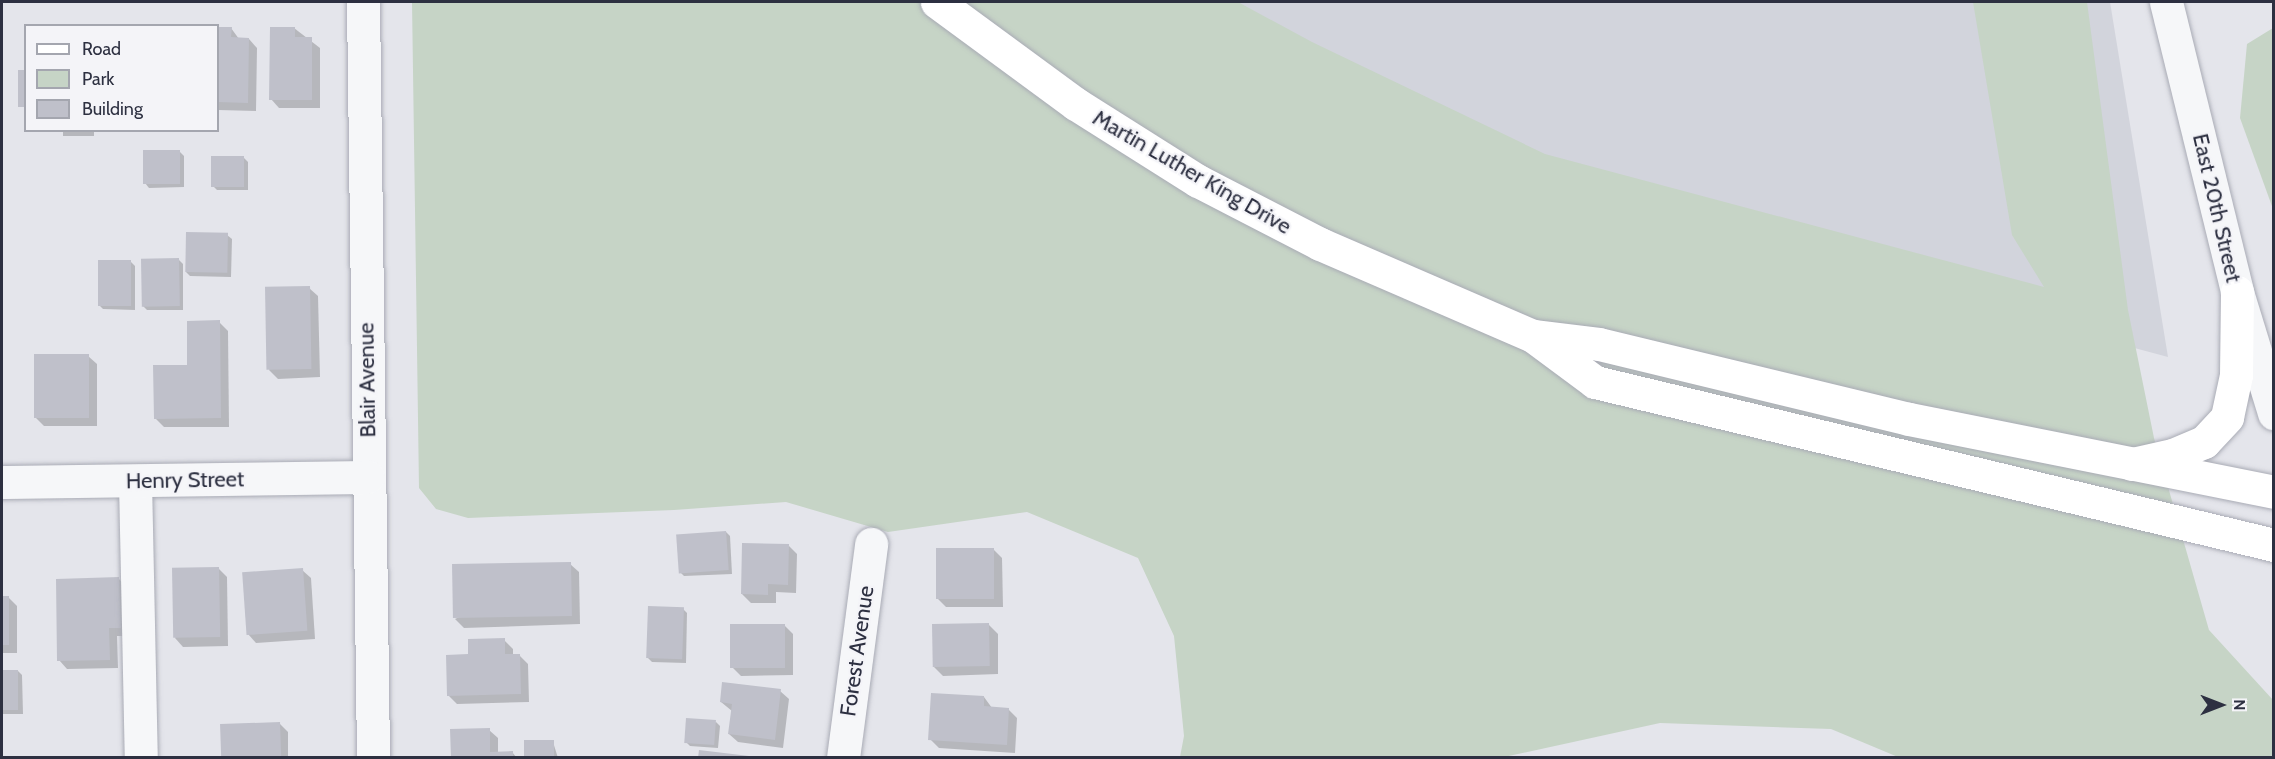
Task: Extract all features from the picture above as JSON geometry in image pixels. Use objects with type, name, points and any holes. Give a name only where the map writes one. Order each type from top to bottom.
[{"type":"main road","name":"Martin Luther King Drive","points":[[937,2],[1076,104],[1198,182],[1320,244],[1533,336]]},
{"type":"main road","points":[[2132,464],[2173,455],[2204,442],[2227,417],[2236,375],[2237,292]]},
{"type":"main road","points":[[1533,336],[1599,344],[1909,419],[2274,492]]},
{"type":"main road","points":[[1533,336],[1595,382],[2274,545]]},
{"type":"street","name":"Blair Avenue","points":[[363,2],[373,758]]},
{"type":"street","name":"East 20th Street","points":[[2166,2],[2237,292],[2274,413]]},
{"type":"street","name":"Henry Street","points":[[2,482],[135,482],[368,477]]},
{"type":"street","points":[[135,482],[141,758]]},
{"type":"street","name":"Forest Avenue","points":[[843,758],[871,544]]},
{"type":"shaded area","points":[[1196,2],[2110,2],[2168,357],[1523,184]]},
{"type":"green space","points":[[412,2],[1238,2],[1312,42],[1545,154],[2044,287],[2012,235],[1973,2],[2087,2],[2128,310],[2154,438],[2209,630],[2273,700],[2273,757],[1898,757],[1831,729],[1660,723],[1504,757],[1180,757],[1184,736],[1174,636],[1138,558],[1027,512],[888,532],[786,502],[674,510],[468,518],[436,509],[419,488]]},
{"type":"green space","points":[[2273,28],[2273,209],[2240,118],[2247,44]]},
{"type":"building","points":[[219,27],[232,27],[231,37],[249,38],[248,103],[219,102]]},
{"type":"building","points":[[270,27],[295,27],[295,37],[312,37],[312,100],[269,100]]},
{"type":"building","points":[[18,70],[24,70],[24,107],[18,107]]},
{"type":"building","points":[[143,150],[180,150],[180,184],[143,184]]},
{"type":"building","points":[[211,156],[244,156],[244,187],[211,187]]},
{"type":"building","points":[[186,232],[228,233],[227,273],[185,272]]},
{"type":"building","points":[[179,258],[180,306],[142,307],[141,259]]},
{"type":"building","points":[[98,260],[131,260],[131,306],[98,306]]},
{"type":"building","points":[[310,286],[311,369],[266,370],[265,287]]},
{"type":"building","points":[[220,320],[221,418],[154,419],[153,365],[187,365],[187,321]]},
{"type":"building","points":[[34,354],[89,354],[89,418],[34,418]]},
{"type":"building","points":[[726,531],[729,570],[679,573],[676,534]]},
{"type":"building","points":[[742,543],[789,544],[788,585],[768,584],[768,595],[741,594]]},
{"type":"building","points":[[936,548],[994,548],[994,599],[936,599]]},
{"type":"building","points":[[571,562],[572,616],[453,618],[452,564]]},
{"type":"building","points":[[219,567],[220,637],[173,638],[172,568]]},
{"type":"building","points":[[303,568],[307,631],[247,635],[242,572]]},
{"type":"building","points":[[119,577],[121,628],[109,628],[110,660],[57,661],[56,579]]},
{"type":"building","points":[[2,596],[9,596],[9,645],[2,645]]},
{"type":"building","points":[[648,606],[684,607],[682,659],[646,658]]},
{"type":"building","points":[[989,623],[990,666],[933,667],[932,624]]},
{"type":"building","points":[[730,624],[785,624],[785,668],[730,668]]},
{"type":"building","points":[[505,638],[505,654],[520,654],[521,694],[447,696],[446,655],[468,654],[468,639]]},
{"type":"building","points":[[2,670],[18,670],[18,710],[2,710]]},
{"type":"building","points":[[722,682],[781,689],[775,740],[728,734],[732,704],[720,702]]},
{"type":"building","points":[[931,693],[984,696],[984,706],[1009,708],[1007,745],[928,740]]},
{"type":"building","points":[[686,718],[716,720],[714,745],[684,743]]},
{"type":"building","points":[[280,722],[281,758],[221,758],[220,724]]},
{"type":"building","points":[[490,728],[490,752],[513,751],[513,758],[451,758],[450,729]]},
{"type":"building","points":[[524,740],[554,740],[554,758],[524,758]]},
{"type":"building","points":[[699,750],[749,756],[749,758],[698,758]]}]
